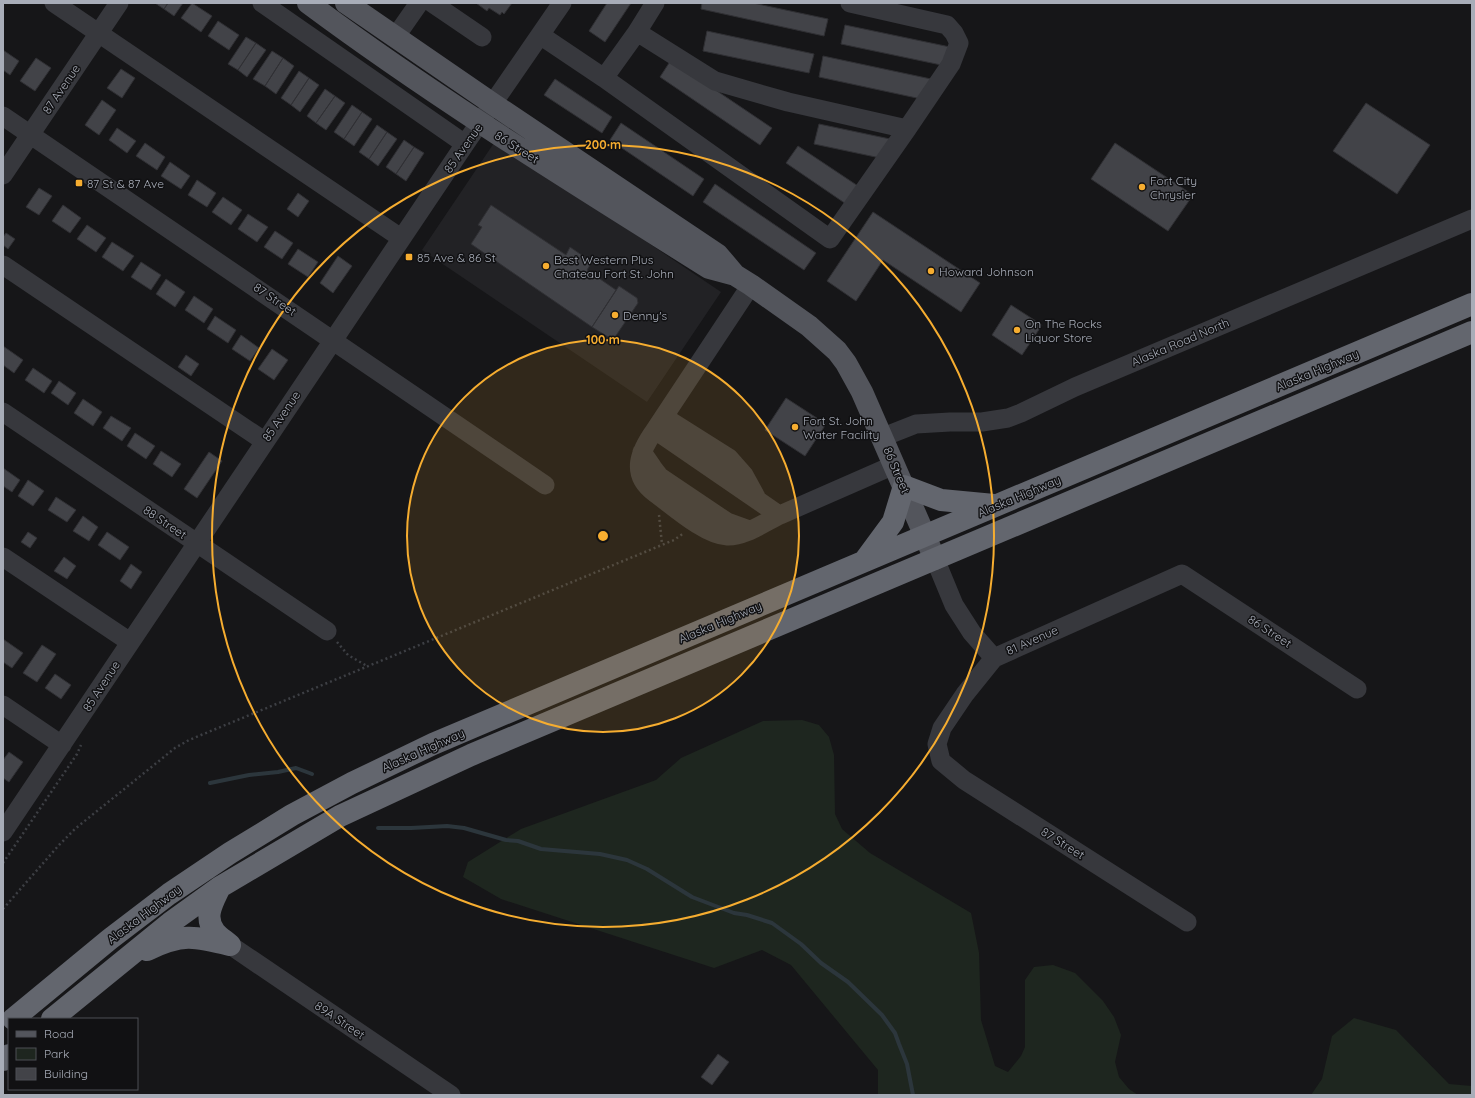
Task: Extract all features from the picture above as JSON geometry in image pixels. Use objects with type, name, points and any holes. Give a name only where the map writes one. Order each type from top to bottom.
[{"type":"highway","name":"Alaska Highway","points":[[14,1018],[110,939],[169,894],[292,815],[352,783],[433,744],[1472,304]]},
{"type":"highway","name":"Alaska Highway","points":[[53,1018],[170,923],[220,887],[340,816],[398,788],[486,749],[1472,332]]},
{"type":"highway","points":[[864,561],[893,522],[904,486],[941,500],[996,506]]},
{"type":"highway","points":[[220,887],[209,909],[210,921],[215,932],[230,945]]},
{"type":"highway","points":[[118,964],[164,942],[177,938],[193,937],[230,945]]},
{"type":"main road","name":"86 Street","points":[[308,3],[480,123],[709,268],[743,280]]},
{"type":"main road","name":"86 Street","points":[[346,3],[718,255],[743,280],[809,326],[837,351],[853,375],[883,437],[935,559]]},
{"type":"street","points":[[54,3],[401,238]]},
{"type":"street","name":"87 Avenue","points":[[3,175],[119,3]]},
{"type":"street","points":[[262,3],[465,144]]},
{"type":"street","points":[[396,36],[419,3]]},
{"type":"street","points":[[432,3],[482,37]]},
{"type":"street","name":"85 Avenue","points":[[3,832],[264,441],[562,3]]},
{"type":"street","points":[[604,78],[637,32],[655,3]]},
{"type":"street","points":[[540,35],[604,78],[830,239],[907,130],[951,64],[959,44],[954,33],[947,26],[850,3]]},
{"type":"street","points":[[637,32],[715,81],[788,102],[907,130]]},
{"type":"street","name":"87 Street","points":[[3,116],[333,339],[545,485]]},
{"type":"street","name":"Alaska Road North","points":[[883,437],[916,424],[998,420],[1021,413],[1074,387],[1472,219]]},
{"type":"street","points":[[3,265],[264,441]]},
{"type":"street","points":[[743,280],[647,441],[642,452],[639,468],[643,480],[649,488],[696,523],[718,534],[738,536],[779,515],[894,465]]},
{"type":"street","name":"88 Street","points":[[3,412],[327,631]]},
{"type":"street","points":[[659,423],[779,515]]},
{"type":"street","points":[[642,452],[652,468],[660,476],[727,522],[749,530]]},
{"type":"street","points":[[3,557],[130,642]]},
{"type":"street","name":"86 Street","points":[[935,559],[954,605],[972,633],[994,658]]},
{"type":"street","name":"86 Street","points":[[1182,574],[1357,689]]},
{"type":"street","name":"81 Avenue","points":[[941,761],[937,744],[942,728],[965,694],[994,658],[1182,574]]},
{"type":"street","points":[[3,705],[62,745]]},
{"type":"street","name":"87 Street","points":[[941,761],[964,780],[1187,922]]},
{"type":"street","name":"89A Street","points":[[230,945],[451,1095]]},
{"type":"path","points":[[659,512],[662,544]]},
{"type":"path","points":[[3,909],[76,828],[175,748],[189,740],[674,540],[696,523]]},
{"type":"path","points":[[327,631],[348,655],[368,666]]},
{"type":"path","points":[[3,863],[81,748],[81,742]]},
{"type":"shaded area","points":[[496,140],[721,292],[647,402],[422,250]]},
{"type":"green space","points":[[802,720],[819,725],[829,737],[834,755],[835,814],[842,829],[870,853],[971,913],[979,953],[981,1020],[995,1066],[1008,1072],[1021,1056],[1025,1047],[1025,980],[1034,967],[1053,965],[1075,973],[1103,1001],[1114,1017],[1121,1035],[1115,1062],[1119,1077],[1129,1089],[1138,1095],[878,1095],[878,1070],[791,965],[762,950],[714,968],[501,899],[463,877],[468,862],[521,829],[656,780],[681,758],[763,721]]},
{"type":"green space","points":[[1354,1018],[1396,1030],[1449,1084],[1472,1086],[1472,1095],[1311,1095],[1322,1079],[1332,1036]]},
{"type":"building","points":[[155,3],[168,3],[164,9]]},
{"type":"building","points":[[168,3],[183,3],[174,16],[164,9]]},
{"type":"building","points":[[192,3],[212,16],[201,32],[181,18]]},
{"type":"building","points":[[476,3],[512,3],[504,14],[502,12],[500,15],[489,8],[487,11]]},
{"type":"building","points":[[607,3],[631,3],[605,42],[589,31]]},
{"type":"building","points":[[702,3],[753,3],[828,19],[824,36],[701,9]]},
{"type":"building","points":[[218,21],[239,35],[229,50],[208,36]]},
{"type":"building","points":[[845,25],[950,47],[946,66],[841,44]]},
{"type":"building","points":[[707,31],[814,54],[809,73],[703,51]]},
{"type":"building","points":[[246,37],[256,43],[238,70],[228,64]]},
{"type":"building","points":[[256,43],[266,50],[247,77],[238,70]]},
{"type":"building","points":[[3,50],[19,61],[10,75],[3,70]]},
{"type":"building","points":[[272,51],[283,58],[265,86],[253,79]]},
{"type":"building","points":[[823,56],[931,79],[926,100],[819,77]]},
{"type":"building","points":[[36,58],[51,68],[35,91],[20,81]]},
{"type":"building","points":[[283,58],[294,66],[276,94],[265,86]]},
{"type":"building","points":[[671,60],[772,128],[760,145],[660,77]]},
{"type":"building","points":[[121,69],[135,78],[122,98],[107,88]]},
{"type":"building","points":[[299,71],[309,78],[291,105],[281,98]]},
{"type":"building","points":[[309,78],[319,85],[300,112],[291,105]]},
{"type":"building","points":[[555,79],[612,117],[602,133],[544,95]]},
{"type":"building","points":[[325,89],[335,96],[316,123],[307,116]]},
{"type":"building","points":[[335,96],[345,103],[326,130],[316,123]]},
{"type":"building","points":[[102,100],[116,110],[99,135],[85,125]]},
{"type":"building","points":[[1366,103],[1430,145],[1397,194],[1333,151]]},
{"type":"building","points":[[352,105],[362,112],[344,139],[334,132]]},
{"type":"building","points":[[362,112],[372,119],[354,146],[344,139]]},
{"type":"building","points":[[621,123],[704,179],[693,196],[610,140]]},
{"type":"building","points":[[819,124],[890,139],[885,159],[814,144]]},
{"type":"building","points":[[377,125],[387,132],[369,159],[359,152]]},
{"type":"building","points":[[117,128],[136,141],[127,153],[109,140]]},
{"type":"building","points":[[387,132],[397,139],[378,166],[369,159]]},
{"type":"building","points":[[404,140],[414,147],[396,174],[386,167]]},
{"type":"building","points":[[145,143],[165,157],[157,170],[136,156]]},
{"type":"building","name":"Fort City Chrysler","points":[[1115,143],[1193,195],[1168,231],[1091,179]]},
{"type":"building","points":[[798,146],[861,188],[849,206],[786,163]]},
{"type":"building","points":[[414,147],[424,153],[406,181],[396,174]]},
{"type":"building","points":[[170,162],[190,176],[181,189],[161,176]]},
{"type":"building","points":[[197,180],[216,193],[207,207],[188,195]]},
{"type":"building","points":[[715,184],[816,253],[804,270],[703,202]]},
{"type":"building","points":[[39,188],[52,196],[39,215],[26,207]]},
{"type":"building","points":[[298,193],[309,201],[298,217],[287,209]]},
{"type":"building","points":[[223,197],[242,210],[231,225],[212,212]]},
{"type":"building","points":[[63,205],[81,218],[70,233],[52,221]]},
{"type":"building","name":"Best Western Plus Chateau Fort St. John","points":[[491,205],[566,255],[570,247],[592,262],[587,270],[616,290],[592,327],[471,244],[482,227],[478,225]]},
{"type":"building","name":"Howard Johnson","points":[[873,212],[980,283],[961,312],[883,260],[856,301],[827,281]]},
{"type":"building","points":[[248,214],[268,227],[257,242],[238,229]]},
{"type":"building","points":[[87,225],[106,238],[96,252],[77,239]]},
{"type":"building","points":[[275,231],[293,243],[282,259],[264,247]]},
{"type":"building","points":[[6,233],[15,239],[8,249],[3,245],[3,237]]},
{"type":"building","points":[[112,242],[134,256],[123,271],[102,257]]},
{"type":"building","points":[[298,249],[318,262],[308,277],[288,264]]},
{"type":"building","points":[[338,256],[352,266],[333,293],[320,283]]},
{"type":"building","points":[[141,262],[161,275],[151,290],[131,277]]},
{"type":"building","points":[[166,279],[185,292],[175,307],[156,294]]},
{"type":"building","name":"Denny's","points":[[619,286],[637,298],[638,303],[613,340],[592,327]]},
{"type":"building","points":[[194,296],[213,309],[204,323],[185,310]]},
{"type":"building","name":"On The Rocks Liquor Store","points":[[1011,305],[1042,325],[1022,355],[992,335]]},
{"type":"building","points":[[215,316],[236,330],[228,343],[207,329]]},
{"type":"building","points":[[241,335],[259,348],[250,361],[232,349]]},
{"type":"building","points":[[3,346],[23,360],[14,373],[3,365]]},
{"type":"building","points":[[272,349],[288,360],[274,380],[258,369]]},
{"type":"building","points":[[186,355],[199,364],[191,376],[178,367]]},
{"type":"building","points":[[33,368],[52,381],[44,393],[25,380]]},
{"type":"building","points":[[59,381],[76,393],[68,405],[51,393]]},
{"type":"building","name":"Fort St. John Water Facility","points":[[786,398],[826,424],[805,456],[765,430]]},
{"type":"building","points":[[83,399],[102,412],[93,426],[74,413]]},
{"type":"building","points":[[111,416],[131,428],[122,441],[103,428]]},
{"type":"building","points":[[135,433],[155,446],[146,459],[127,446]]},
{"type":"building","points":[[161,451],[181,464],[172,477],[153,464]]},
{"type":"building","points":[[209,452],[222,461],[197,498],[184,489]]},
{"type":"building","points":[[3,468],[20,480],[12,492],[3,486]]},
{"type":"building","points":[[28,480],[44,491],[33,506],[18,496]]},
{"type":"building","points":[[56,497],[76,510],[67,522],[48,510]]},
{"type":"building","points":[[83,516],[98,527],[89,541],[73,531]]},
{"type":"building","points":[[28,532],[37,538],[30,548],[21,542]]},
{"type":"building","points":[[107,532],[129,547],[120,560],[98,545]]},
{"type":"building","points":[[64,557],[76,566],[67,579],[54,571]]},
{"type":"building","points":[[131,564],[142,572],[131,589],[120,581]]},
{"type":"building","points":[[3,639],[23,653],[12,668],[3,662]]},
{"type":"building","points":[[42,645],[56,654],[37,682],[23,673]]},
{"type":"building","points":[[55,674],[71,685],[61,699],[45,688]]},
{"type":"building","points":[[9,752],[23,762],[9,782],[3,778],[3,760]]},
{"type":"building","points":[[718,1054],[729,1062],[712,1085],[701,1077]]},
{"type":"waterway","points":[[210,783],[296,768],[312,774]]},
{"type":"waterway","points":[[378,828],[447,826],[464,828],[506,840],[518,841],[541,849],[600,854],[627,860],[647,869],[692,897],[734,913],[747,915],[772,923],[801,944],[821,963],[848,982],[882,1015],[895,1033],[907,1064],[913,1095]]},
{"type":"place","name":"87 St & 87 Ave","points":[[79,183]]},
{"type":"place","name":"Fort City Chrysler","points":[[1142,187]]},
{"type":"place","name":"85 Ave & 86 St","points":[[409,257]]},
{"type":"place","name":"Best Western Plus Chateau Fort St. John","points":[[546,266]]},
{"type":"place","name":"Howard Johnson","points":[[931,271]]},
{"type":"place","name":"Denny's","points":[[615,315]]},
{"type":"place","name":"On The Rocks Liquor Store","points":[[1017,330]]},
{"type":"place","name":"Fort St. John Water Facility","points":[[795,427]]}]
